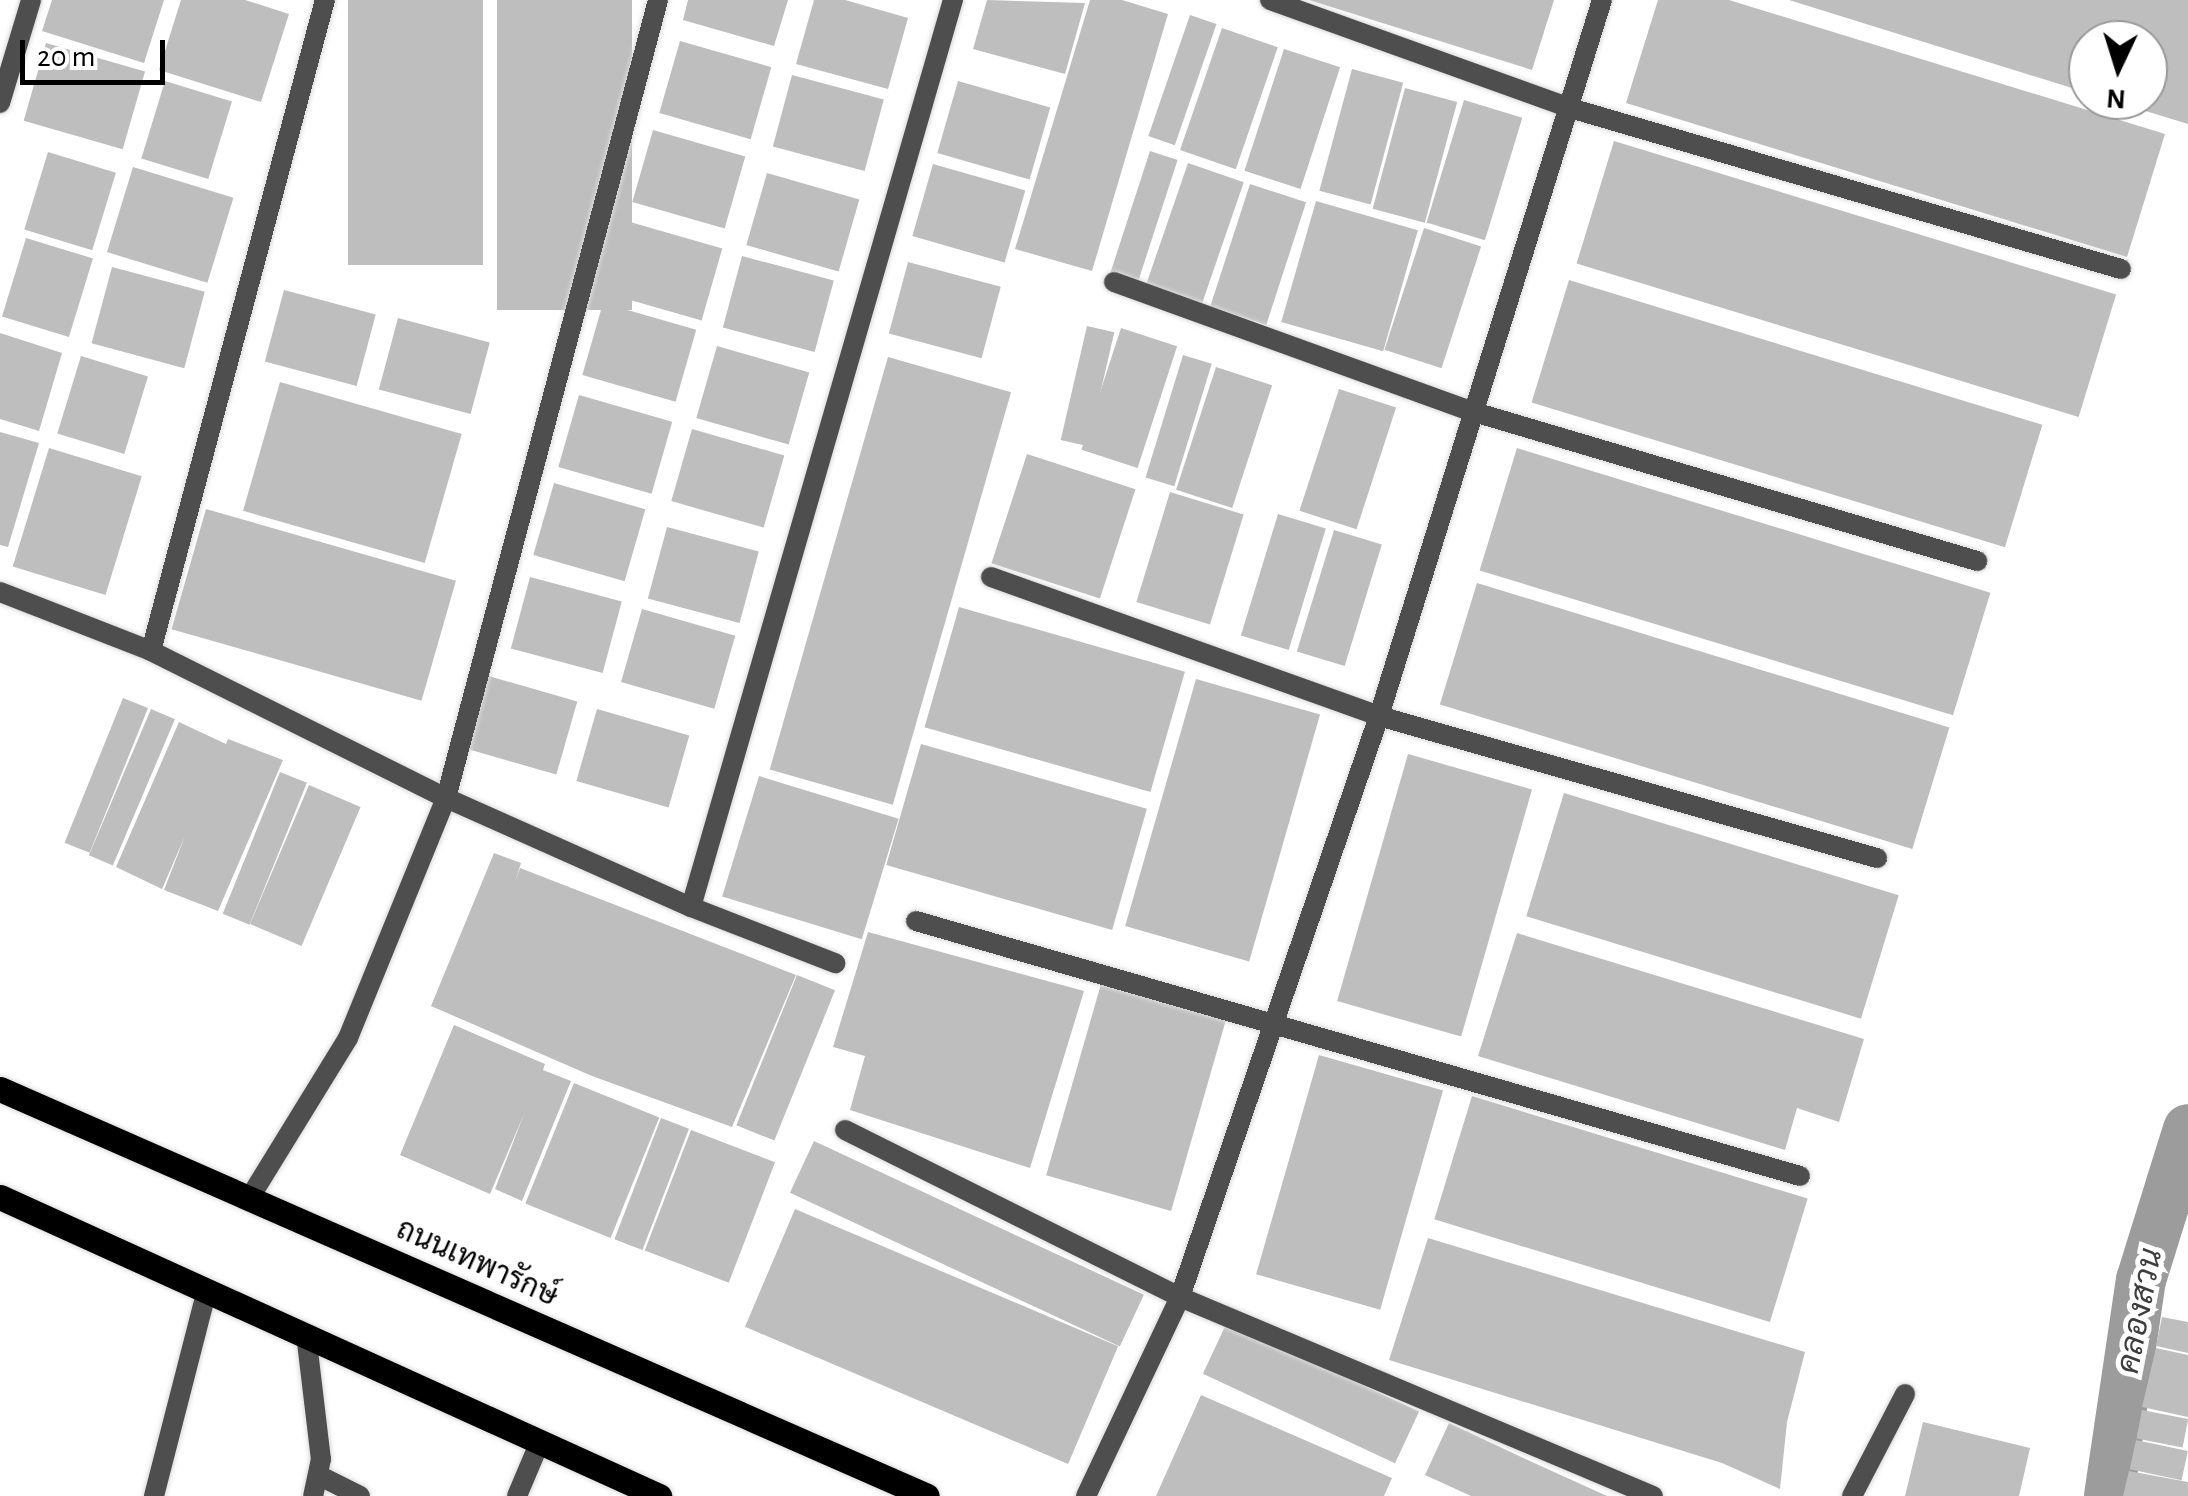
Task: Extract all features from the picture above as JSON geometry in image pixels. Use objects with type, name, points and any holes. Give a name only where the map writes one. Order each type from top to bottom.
[{"type":"main road","name":"ถนนเทพารักษ์","points":[[0,1089],[927,1496]]},
{"type":"main road","points":[[0,1197],[306,1334],[643,1493]]},
{"type":"street","points":[[0,103],[31,0]]},
{"type":"street","points":[[151,651],[325,0]]},
{"type":"street","points":[[249,1198],[348,1038],[446,798],[658,0]]},
{"type":"street","points":[[691,908],[953,0]]},
{"type":"street","points":[[1270,0],[1570,108],[2120,270]]},
{"type":"street","points":[[1086,1496],[1180,1296],[1274,1024],[1379,716],[1602,0]]},
{"type":"street","points":[[1114,282],[1474,412],[1977,561]]},
{"type":"street","points":[[991,577],[1379,716],[1877,858]]},
{"type":"street","points":[[0,592],[151,651],[446,798],[691,908],[835,963]]},
{"type":"street","points":[[916,921],[1800,1176]]},
{"type":"street","points":[[845,1130],[1180,1296],[1653,1496]]},
{"type":"street","points":[[154,1496],[207,1290]]},
{"type":"street","points":[[306,1334],[321,1459],[316,1485],[360,1496]]},
{"type":"street","points":[[1852,1496],[1905,1394]]},
{"type":"street","points":[[517,1496],[539,1444]]},
{"type":"building","points":[[52,0],[164,0],[144,63],[42,31]]},
{"type":"building","points":[[181,0],[245,0],[289,14],[261,102],[159,70]]},
{"type":"building","points":[[348,0],[483,0],[483,265],[348,265]]},
{"type":"building","points":[[497,0],[632,0],[632,310],[497,310]]},
{"type":"building","points":[[688,0],[788,0],[774,46],[683,20]]},
{"type":"building","points":[[814,0],[845,0],[908,18],[888,89],[796,64]]},
{"type":"building","points":[[987,0],[1085,3],[1065,74],[973,49]]},
{"type":"building","points":[[1090,0],[1122,0],[1168,14],[1092,271],[1015,249]]},
{"type":"building","points":[[1309,0],[1554,0],[1532,70]]},
{"type":"building","points":[[1658,0],[1729,0],[2068,104],[2068,120],[2119,120],[2165,134],[2127,257],[1626,103]]},
{"type":"building","points":[[1789,0],[2188,0],[2188,124],[2168,118],[2168,20],[2068,20],[2068,87]]},
{"type":"building","points":[[1190,15],[1216,24],[1175,145],[1148,136]]},
{"type":"building","points":[[1222,28],[1278,47],[1236,169],[1180,150]]},
{"type":"building","points":[[680,41],[771,67],[751,139],[659,113]]},
{"type":"building","points":[[46,43],[145,71],[123,149],[24,121]]},
{"type":"building","points":[[1284,49],[1340,67],[1301,189],[1244,171]]},
{"type":"building","points":[[1352,69],[1403,83],[1371,204],[1319,191]]},
{"type":"building","points":[[792,75],[884,100],[865,171],[773,146]]},
{"type":"building","points":[[165,81],[232,101],[208,179],[141,158]]},
{"type":"building","points":[[958,81],[1050,107],[1030,180],[937,153]]},
{"type":"building","points":[[1405,88],[1457,102],[1425,223],[1373,209]]},
{"type":"building","points":[[1464,100],[1522,118],[1485,240],[1427,222]]},
{"type":"building","points":[[653,130],[745,156],[725,229],[632,202]]},
{"type":"building","points":[[1614,141],[2116,294],[2079,417],[1577,263]]},
{"type":"building","points":[[1150,151],[1178,160],[1138,282],[1110,273]]},
{"type":"building","points":[[48,152],[116,173],[92,250],[24,229]]},
{"type":"building","points":[[1188,163],[1244,182],[1201,305],[1146,286]]},
{"type":"building","points":[[933,164],[1025,190],[1005,263],[912,236]]},
{"type":"building","points":[[133,167],[233,198],[207,283],[107,252]]},
{"type":"building","points":[[767,173],[859,199],[839,272],[746,245]]},
{"type":"building","points":[[1250,184],[1306,202],[1266,325],[1210,307]]},
{"type":"building","points":[[1316,201],[1418,230],[1383,351],[1281,322]]},
{"type":"building","points":[[630,222],[722,248],[702,321],[609,294]]},
{"type":"building","points":[[1424,228],[1481,247],[1442,368],[1384,350]]},
{"type":"building","points":[[26,238],[93,258],[69,337],[2,316]]},
{"type":"building","points":[[742,256],[834,281],[815,352],[723,327]]},
{"type":"building","points":[[908,262],[1001,287],[982,358],[889,333]]},
{"type":"building","points":[[112,267],[205,292],[184,368],[92,343]]},
{"type":"building","points":[[1569,280],[2042,425],[2005,547],[1532,402]]},
{"type":"building","points":[[284,290],[376,315],[357,386],[265,361]]},
{"type":"building","points":[[603,303],[696,330],[676,402],[582,375]]},
{"type":"building","points":[[398,318],[490,343],[471,414],[379,389]]},
{"type":"building","points":[[1087,326],[1114,332],[1088,446],[1061,440]]},
{"type":"building","points":[[1121,328],[1177,346],[1138,468],[1081,450]]},
{"type":"building","points":[[0,333],[62,353],[39,431],[0,419]]},
{"type":"building","points":[[717,346],[809,372],[789,445],[696,418]]},
{"type":"building","points":[[1183,355],[1212,364],[1174,486],[1146,477]]},
{"type":"building","points":[[81,356],[148,376],[124,454],[57,433]]},
{"type":"building","points":[[888,357],[1011,392],[893,805],[770,769]]},
{"type":"building","points":[[1216,367],[1272,385],[1232,508],[1176,490]]},
{"type":"building","points":[[280,382],[462,434],[425,563],[243,511]]},
{"type":"building","points":[[1339,389],[1396,408],[1357,529],[1299,511]]},
{"type":"building","points":[[579,395],[672,422],[652,494],[558,467]]},
{"type":"building","points":[[692,429],[784,455],[764,528],[671,501]]},
{"type":"building","points":[[0,432],[39,443],[8,547],[0,545]]},
{"type":"building","points":[[49,448],[142,476],[106,595],[13,567]]},
{"type":"building","points":[[1517,448],[1990,593],[1953,715],[1480,570]]},
{"type":"building","points":[[1027,454],[1135,489],[1100,599],[991,563]]},
{"type":"building","points":[[554,483],[645,509],[625,581],[533,555]]},
{"type":"building","points":[[1170,492],[1244,515],[1210,624],[1136,602]]},
{"type":"building","points":[[206,509],[456,581],[421,701],[172,629]]},
{"type":"building","points":[[1278,514],[1326,529],[1289,650],[1241,635]]},
{"type":"building","points":[[667,527],[759,552],[740,623],[648,598]]},
{"type":"building","points":[[1334,530],[1382,545],[1345,666],[1297,651]]},
{"type":"building","points":[[530,577],[622,602],[603,673],[511,648]]},
{"type":"building","points":[[1477,583],[1949,727],[1912,849],[1440,704]]},
{"type":"building","points":[[959,607],[1185,672],[1150,792],[925,727]]},
{"type":"building","points":[[642,609],[735,636],[714,709],[621,682]]},
{"type":"building","points":[[485,675],[577,701],[556,775],[464,748]]},
{"type":"building","points":[[1196,679],[1320,715],[1249,962],[1125,926]]},
{"type":"building","points":[[123,698],[148,708],[90,853],[65,843]]},
{"type":"building","points":[[151,709],[175,719],[113,866],[89,855]]},
{"type":"building","points":[[597,709],[689,735],[669,808],[576,781]]},
{"type":"building","points":[[179,722],[226,744],[228,739],[283,760],[218,911],[164,890],[185,836],[162,889],[116,867]]},
{"type":"building","points":[[921,744],[1147,809],[1112,930],[886,865]]},
{"type":"building","points":[[1408,754],[1532,790],[1461,1037],[1337,1001]]},
{"type":"building","points":[[280,772],[307,783],[250,925],[223,914]]},
{"type":"building","points":[[759,776],[899,819],[862,939],[722,896]]},
{"type":"building","points":[[309,785],[361,807],[302,946],[250,924]]},
{"type":"building","points":[[1564,793],[1899,895],[1861,1019],[1526,916]]},
{"type":"building","points":[[494,853],[521,863],[515,882],[520,868],[796,975],[732,1127],[592,1076],[431,1006]]},
{"type":"building","points":[[868,932],[1084,991],[1030,1168],[850,1110],[865,1056],[833,1047]]},
{"type":"building","points":[[1517,933],[1864,1039],[1839,1122],[1797,1108],[1785,1150],[1478,1056]]},
{"type":"building","points":[[797,975],[835,990],[774,1141],[736,1125]]},
{"type":"building","points":[[1101,984],[1226,1020],[1171,1211],[1046,1175]]},
{"type":"building","points":[[454,1025],[545,1064],[543,1070],[571,1081],[522,1201],[495,1189],[524,1114],[490,1194],[400,1155]]},
{"type":"building","points":[[1319,1055],[1443,1091],[1380,1310],[1256,1274]]},
{"type":"building","points":[[574,1083],[659,1117],[611,1238],[525,1204]]},
{"type":"building","points":[[1472,1096],[1808,1199],[1770,1322],[1434,1219]]},
{"type":"building","points":[[661,1118],[689,1129],[642,1250],[614,1239]]},
{"type":"building","points":[[691,1130],[775,1162],[729,1283],[645,1250]]},
{"type":"building","points":[[814,1141],[1144,1295],[1120,1346],[790,1193]]},
{"type":"building","points":[[795,1209],[1118,1346],[1068,1464],[745,1327]]},
{"type":"building","points":[[1428,1238],[1805,1352],[1787,1422],[1780,1489],[1722,1463],[1389,1360]]},
{"type":"building","points":[[2162,1317],[2188,1322],[2188,1353],[2156,1346]]},
{"type":"building","points":[[1227,1322],[1419,1412],[1395,1463],[1203,1374]]},
{"type":"building","points":[[2156,1348],[2188,1355],[2188,1417],[2142,1407]]},
{"type":"building","points":[[1201,1395],[1392,1478],[1384,1496],[1156,1496]]},
{"type":"building","points":[[2142,1410],[2188,1419],[2183,1447],[2136,1438]]},
{"type":"building","points":[[1923,1422],[2030,1448],[2019,1496],[1905,1496]]},
{"type":"building","points":[[1449,1423],[1607,1496],[1471,1496],[1425,1475]]},
{"type":"building","points":[[2136,1440],[2188,1451],[2182,1480],[2130,1469]]},
{"type":"building","points":[[2129,1471],[2188,1482],[2188,1496],[2123,1496]]},
{"type":"waterway","name":"คลองสวน","points":[[2109,1496],[2141,1280],[2188,1129]]}]
